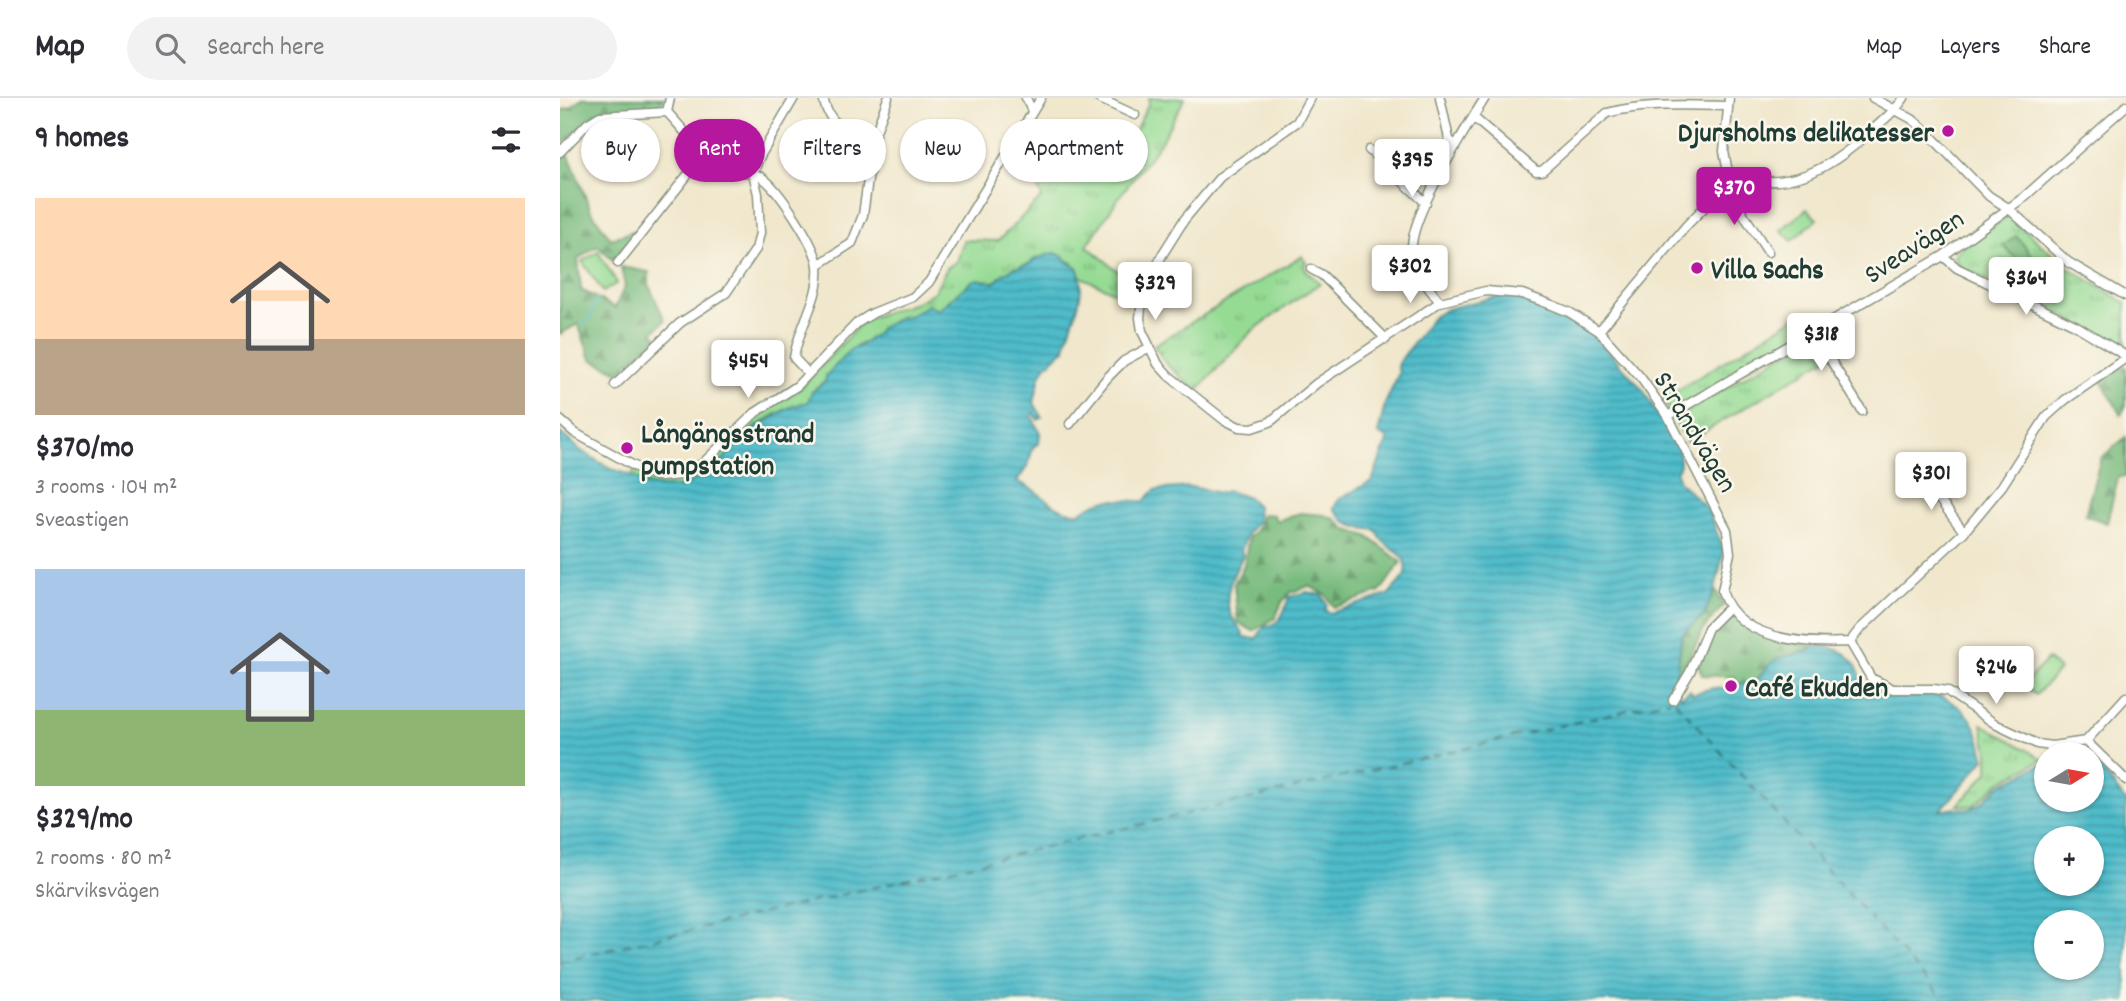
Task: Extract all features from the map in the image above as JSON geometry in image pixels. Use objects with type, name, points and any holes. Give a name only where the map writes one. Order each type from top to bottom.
[{"type":"street","points":[[667,112],[670,98]]},
{"type":"street","points":[[765,146],[794,98]]},
{"type":"street","points":[[823,98],[826,112],[832,119]]},
{"type":"street","points":[[880,119],[888,98]]},
{"type":"street","points":[[1026,98],[1032,111]]},
{"type":"street","points":[[560,420],[575,433],[643,471],[661,477],[680,475],[702,464],[744,422],[797,386],[857,323],[873,313],[913,297],[929,282],[1041,98]]},
{"type":"street","points":[[1098,98],[1135,115]]},
{"type":"street","points":[[1310,98],[1297,122],[1220,177],[1184,220],[1162,255],[1142,299],[1142,331],[1158,364],[1223,419],[1239,427],[1252,428],[1270,422],[1317,383],[1440,302],[1416,270],[1412,239],[1426,203],[1455,146],[1485,98]]},
{"type":"street","points":[[1440,98],[1449,139],[1455,146]]},
{"type":"street","points":[[1619,109],[1624,98]]},
{"type":"street","points":[[1873,98],[1924,129],[1989,196],[2008,208],[2068,262],[2126,296]]},
{"type":"street","points":[[1599,331],[1686,226],[1727,182],[1773,183],[1801,177],[1844,156],[1896,110],[1904,98]]},
{"type":"street","points":[[1473,117],[1536,171],[1542,171],[1607,113],[1619,109],[1728,102],[1724,150],[1727,182],[1768,252]]},
{"type":"street","name":"Sveavägen","points":[[1668,416],[1943,257],[2008,208],[2126,106]]},
{"type":"street","points":[[560,152],[587,124],[600,116],[667,112],[674,120]]},
{"type":"street","points":[[1369,150],[1426,203]]},
{"type":"street","points":[[765,180],[805,232],[818,265],[814,298],[793,358],[808,373]]},
{"type":"street","points":[[618,263],[682,182]]},
{"type":"street","points":[[615,385],[680,323],[726,293],[756,249],[760,233],[755,182]]},
{"type":"street","points":[[818,265],[852,243],[863,215],[868,182]]},
{"type":"street","points":[[1850,642],[1859,630],[1964,532],[2002,486],[2046,417],[2126,357],[2075,325],[1957,268],[1943,257]]},
{"type":"street","points":[[1311,269],[1322,275],[1386,339]]},
{"type":"street","name":"Strandvägen","points":[[1440,302],[1486,291],[1522,294],[1569,312],[1599,331],[1641,377],[1668,416],[1727,530],[1730,553],[1722,585],[1729,607]]},
{"type":"street","points":[[1806,320],[1862,411]]},
{"type":"street","points":[[1070,424],[1124,361],[1148,348]]},
{"type":"street","points":[[1920,474],[1964,532]]},
{"type":"street","points":[[1673,699],[1690,672],[1708,628],[1729,607],[1749,625],[1770,634],[1794,640],[1850,642]]},
{"type":"street","points":[[1850,642],[1871,678],[1893,690],[1947,691],[1997,725],[2037,744],[2052,746],[2086,741],[2126,697]]},
{"type":"street","points":[[2086,741],[2126,780]]},
{"type":"green space","points":[[582,98],[666,98],[657,106],[649,108],[596,113],[589,119],[581,119],[581,127],[560,146],[560,111],[572,107]]},
{"type":"green space","points":[[1149,98],[1185,98],[1148,159],[1148,119],[1141,119]]},
{"type":"green space","points":[[568,153],[591,211],[611,239],[639,229],[613,260],[597,246],[578,259],[581,290],[615,308],[625,286],[621,267],[649,272],[649,286],[665,320],[653,332],[658,337],[619,372],[591,359],[578,324],[560,334],[560,160]]},
{"type":"green space","points":[[1036,182],[1130,182],[1087,246],[1140,289],[1136,302],[1081,277],[1073,263],[1054,253],[1035,259],[1003,274],[994,283],[978,279],[938,310],[928,305],[911,316],[897,319],[874,337],[850,350],[826,380],[812,392],[808,402],[782,411],[750,431],[704,478],[683,486],[662,487],[632,476],[634,470],[670,480],[688,476],[701,469],[764,410],[802,387],[859,325],[872,317],[915,303],[934,292],[947,268],[957,261],[964,240],[998,241],[1042,197]]},
{"type":"green space","points":[[1807,209],[1817,219],[1792,241],[1781,230]]},
{"type":"green space","points":[[2009,216],[2064,265],[2126,303],[2126,351],[2049,307],[1961,268],[1954,258],[1957,251]]},
{"type":"green space","points":[[2016,236],[2044,269],[2045,277],[2036,277],[2003,246]]},
{"type":"green space","points":[[598,252],[617,283],[603,292],[582,261]]},
{"type":"green space","points":[[1302,256],[1307,272],[1320,283],[1252,331],[1197,391],[1166,364],[1154,345]]},
{"type":"green space","points":[[1799,315],[1809,333],[1678,408],[1669,410],[1662,400]]},
{"type":"green space","points":[[1813,336],[1826,359],[1687,442],[1676,423],[1683,414]]},
{"type":"green space","points":[[2126,366],[2126,405],[2121,415],[2101,380]]},
{"type":"green space","points":[[2126,437],[2126,477],[2118,477],[2107,523],[2085,515],[2101,458]]},
{"type":"green space","points":[[1300,513],[1335,519],[1347,530],[1367,536],[1401,562],[1380,592],[1334,607],[1325,594],[1309,586],[1291,592],[1282,602],[1275,618],[1253,631],[1238,622],[1234,584],[1244,565],[1249,537],[1256,531],[1263,514],[1274,515],[1276,521]]},
{"type":"green space","points":[[1715,590],[1724,605],[1705,627],[1678,678],[1676,676],[1682,634],[1704,615]]},
{"type":"green space","points":[[1729,612],[1779,641],[1814,646],[1777,660],[1753,682],[1736,684],[1736,677],[1702,675],[1697,662],[1709,638]]},
{"type":"green space","points":[[2048,659],[2059,670],[2036,695],[2024,684]]},
{"type":"green space","points":[[1982,724],[2034,754],[2034,764],[1999,783],[1973,806],[1958,805],[1988,772],[1988,752]]},
{"type":"water","points":[[1054,253],[1064,256],[1067,262],[1077,267],[1081,288],[1065,349],[1046,365],[1040,376],[1034,403],[1042,417],[1038,420],[1034,413],[1031,415],[1040,433],[1039,443],[1033,447],[1028,465],[1017,482],[1066,511],[1079,513],[1104,501],[1144,501],[1155,490],[1191,487],[1220,493],[1227,491],[1248,497],[1257,506],[1258,521],[1248,532],[1241,551],[1243,555],[1228,590],[1228,605],[1244,637],[1256,639],[1264,627],[1275,623],[1281,616],[1289,597],[1307,592],[1322,595],[1327,605],[1325,611],[1330,613],[1388,595],[1406,575],[1403,558],[1385,543],[1376,530],[1351,525],[1334,508],[1339,499],[1372,481],[1388,438],[1378,434],[1385,404],[1399,373],[1397,365],[1433,317],[1447,309],[1499,296],[1517,298],[1545,308],[1592,332],[1643,390],[1679,450],[1680,464],[1676,473],[1679,482],[1708,509],[1724,551],[1715,590],[1704,615],[1682,634],[1676,676],[1678,678],[1673,689],[1682,696],[1690,690],[1693,694],[1712,688],[1734,690],[1736,684],[1757,680],[1775,660],[1806,652],[1814,647],[1832,648],[1848,656],[1858,670],[1862,682],[1871,688],[1895,694],[1930,693],[1959,707],[1971,719],[1985,759],[1940,811],[1970,809],[1979,805],[1999,786],[2034,768],[2034,812],[2104,812],[2104,773],[2126,802],[2126,1001],[560,1001],[560,433],[580,450],[609,468],[632,476],[644,484],[681,487],[711,472],[749,432],[791,407],[808,402],[812,392],[826,380],[826,376],[850,350],[878,333],[879,329],[928,305],[938,310],[972,281],[978,279],[995,283],[1003,274],[1035,259]]},
{"type":"waterway","points":[[595,304],[597,298]]},
{"type":"waterway","points":[[583,325],[590,318],[594,306]]},
{"type":"ferry route","points":[[560,961],[1670,700]]},
{"type":"ferry route","points":[[1675,701],[1945,1001]]},
{"type":"place","name":"Djursholms delikatesser","points":[[1948,131]]},
{"type":"place","name":"Villa Sachs","points":[[1697,268]]},
{"type":"place","name":"Långängsstrand pumpstation","points":[[627,448]]},
{"type":"place","name":"Café Ekudden","points":[[1731,686]]}]
